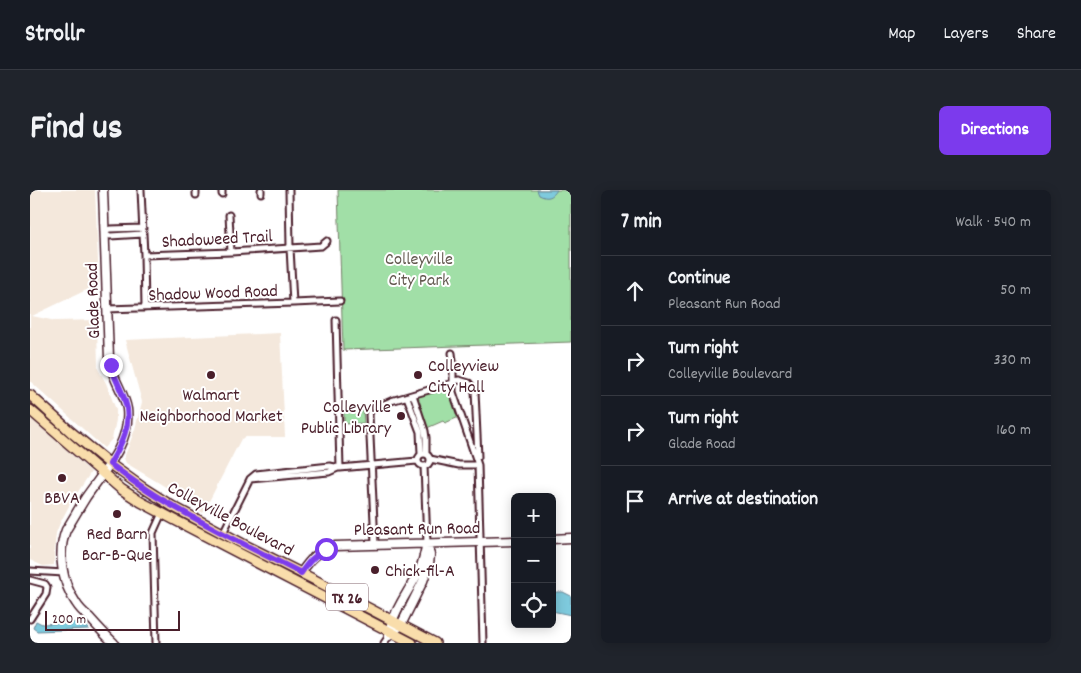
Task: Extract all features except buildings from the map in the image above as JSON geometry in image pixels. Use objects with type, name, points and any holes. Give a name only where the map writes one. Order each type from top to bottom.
[{"type":"main road","name":"Glade Road","points":[[103,190],[109,358],[126,403],[127,421],[125,434],[110,464],[81,505],[64,536],[62,564],[69,590],[76,603],[114,643]]},
{"type":"main road","name":"Colleyville Boulevard","points":[[30,395],[110,464],[172,506],[435,643]]},
{"type":"main road","name":"Colleyville Boulevard","points":[[30,410],[121,489],[141,502],[389,636],[412,643]]},
{"type":"main road","points":[[556,539],[571,538]]},
{"type":"main road","name":"Pleasant Run Road","points":[[301,573],[308,562],[314,557],[326,549],[335,546],[511,541]]},
{"type":"main road","points":[[389,636],[397,623],[421,567],[427,543]]},
{"type":"street","points":[[141,190],[145,308]]},
{"type":"street","points":[[289,190],[293,304]]},
{"type":"street","points":[[229,215],[231,252]]},
{"type":"street","points":[[104,231],[110,229],[143,228]]},
{"type":"street","points":[[104,231],[110,236],[143,234]]},
{"type":"street","name":"Shadoweed Trail","points":[[144,255],[321,246],[327,241]]},
{"type":"street","name":"Shadow Wood Road","points":[[107,309],[293,304],[340,300]]},
{"type":"street","points":[[336,320],[340,468]]},
{"type":"street","points":[[452,353],[454,361],[453,392],[478,465]]},
{"type":"street","points":[[375,544],[370,411],[392,401],[459,380],[469,382],[475,391],[482,643]]},
{"type":"street","points":[[410,396],[428,465],[424,466]]},
{"type":"street","points":[[223,533],[250,479],[256,474],[330,466],[340,468],[371,466],[417,461],[418,458],[425,456],[458,465],[478,465]]},
{"type":"street","points":[[417,461],[420,465],[424,466]]},
{"type":"street","points":[[424,466],[427,543]]},
{"type":"street","points":[[156,643],[153,533],[162,514]]},
{"type":"street","points":[[30,571],[64,573]]},
{"type":"street","points":[[30,580],[45,584],[48,587],[46,594],[30,619]]},
{"type":"shaded area","points":[[30,190],[95,190],[99,284],[32,316],[56,321],[97,320],[98,369],[106,383],[116,410],[112,439],[104,448],[30,381]]},
{"type":"shaded area","points":[[280,333],[285,437],[246,437],[241,439],[203,513],[169,489],[126,463],[124,458],[135,429],[142,402],[125,340]]},
{"type":"shaded area","points":[[30,416],[91,472],[70,504],[56,533],[54,565],[43,566],[30,560]]},
{"type":"green space","name":"Colleyville City Park","points":[[338,190],[571,190],[571,342],[343,350]]},
{"type":"green space","points":[[447,383],[459,417],[427,428],[415,394]]},
{"type":"green space","points":[[363,409],[364,423],[344,424],[344,410]]},
{"type":"water","points":[[537,190],[557,190],[553,195],[544,197],[539,195]]},
{"type":"water","points":[[556,592],[563,592],[571,596],[571,615],[556,612]]},
{"type":"water","points":[[36,621],[42,624],[82,622],[89,629],[37,631],[33,628]]},
{"type":"place","name":"Walmart Neighborhood Market","points":[[211,375]]},
{"type":"place","name":"Colleyview City Hall","points":[[418,375]]},
{"type":"place","name":"Colleyville Public Library","points":[[401,416]]},
{"type":"place","name":"BBVA","points":[[62,478]]},
{"type":"place","name":"Red Barn Bar-B-Que","points":[[117,514]]},
{"type":"place","name":"Chick-fil-A","points":[[375,570]]},
{"type":"route","points":[[111,365],[126,403],[127,421],[125,434],[110,464],[172,506],[301,573],[308,562],[326,549]]}]
